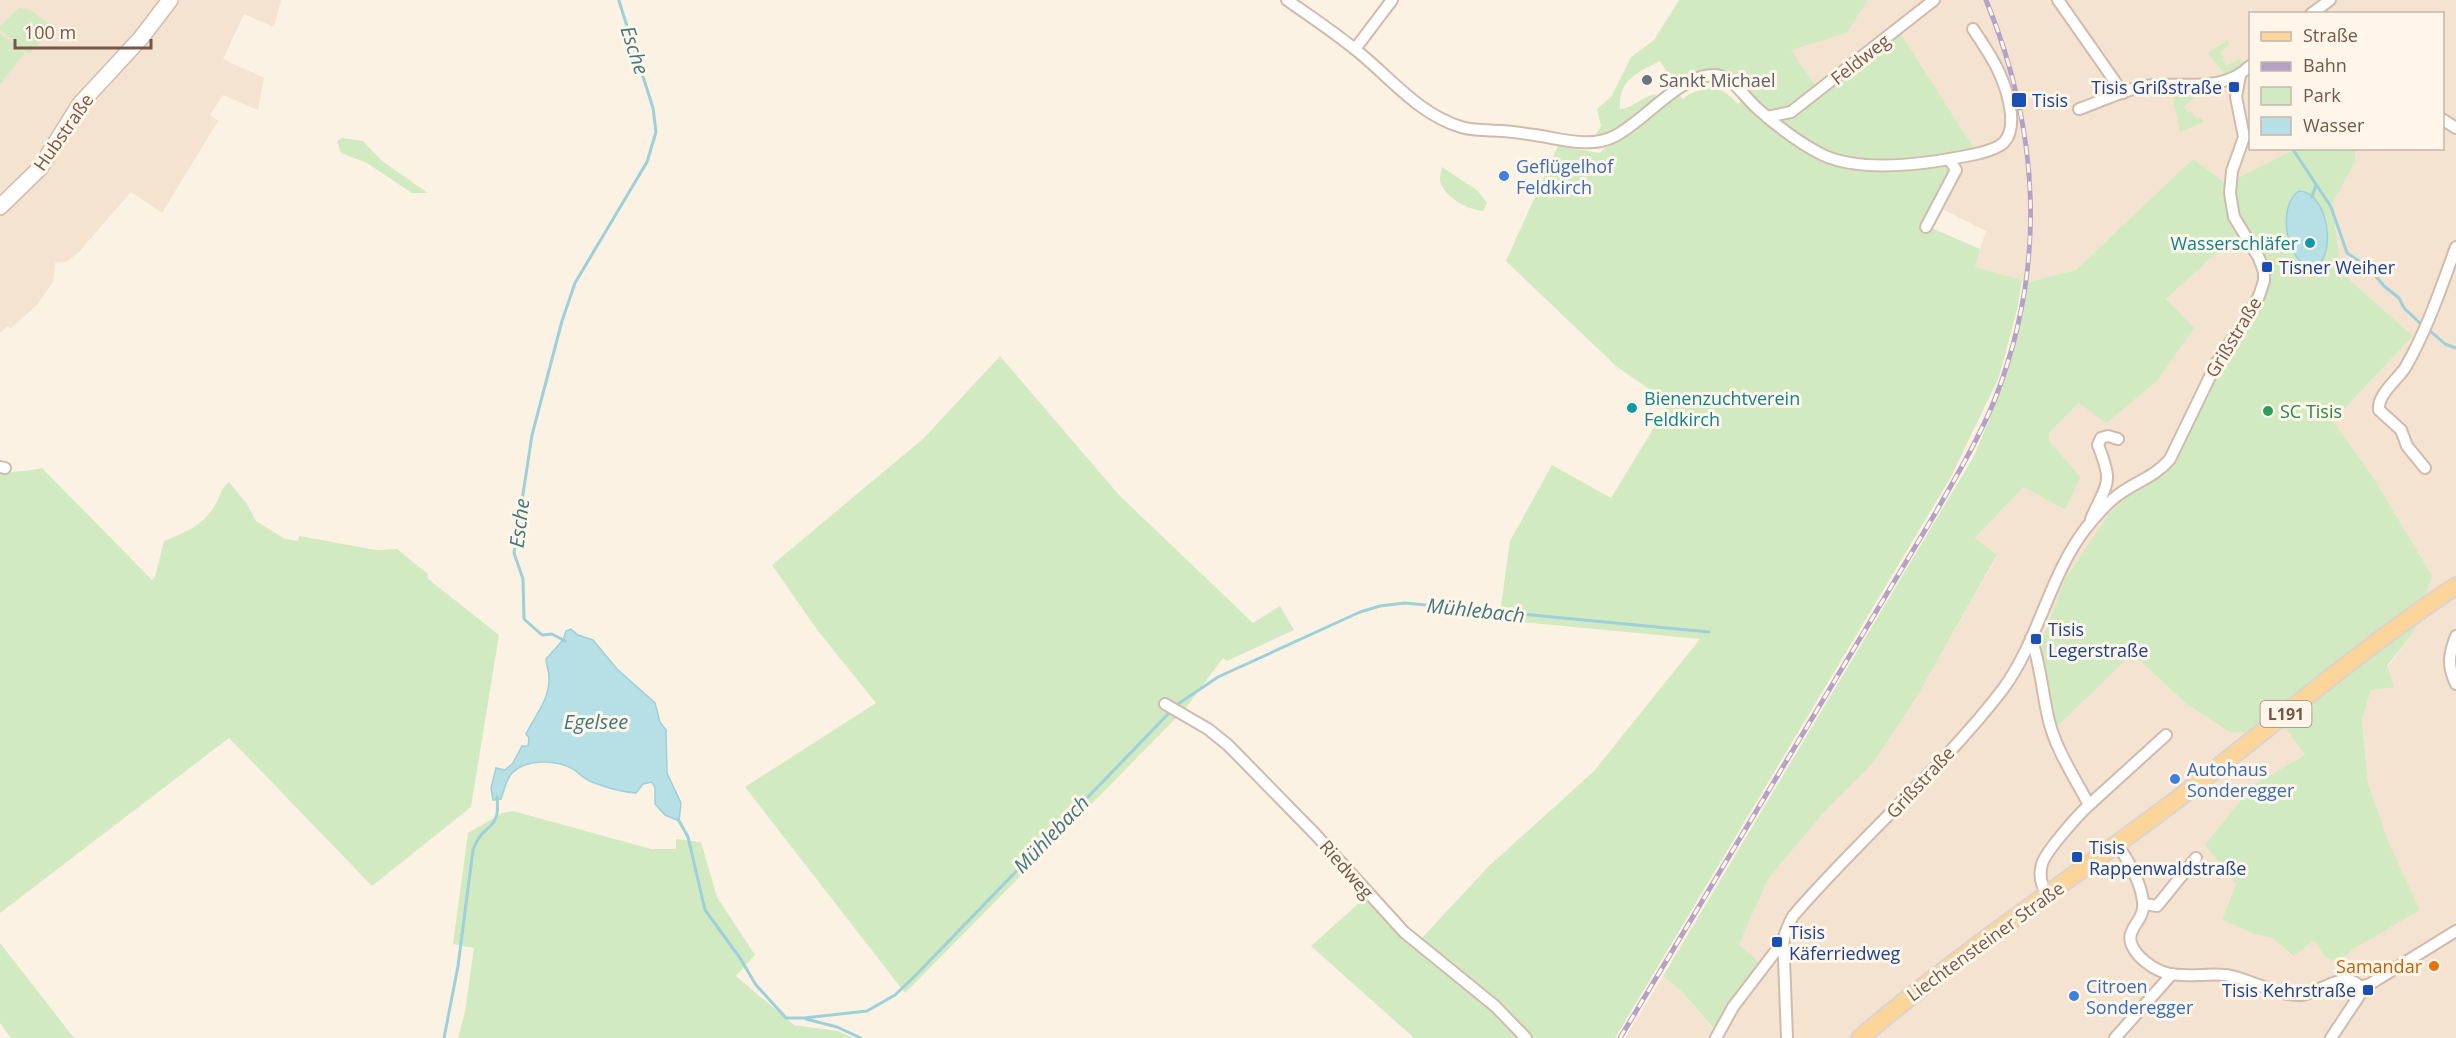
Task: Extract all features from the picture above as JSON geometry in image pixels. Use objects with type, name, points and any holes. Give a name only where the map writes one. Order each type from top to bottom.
[{"type":"main road","name":"Liechtensteiner Straße","points":[[1860,1038],[1942,970],[2117,844],[2366,650],[2456,587]]},
{"type":"street","name":"Hubstraße","points":[[0,207],[40,168],[80,104],[141,38],[170,0]]},
{"type":"street","points":[[1287,0],[1355,49],[1427,112],[1464,128],[1506,131],[1586,143],[1599,141],[1614,137],[1642,119],[1670,93],[1698,79],[1714,75],[1728,79],[1784,131],[1817,152],[1837,160],[1897,165],[1949,159],[1987,151],[2004,144],[2009,137],[2011,118],[2004,80],[1994,59],[1973,29]]},
{"type":"street","points":[[1355,49],[1392,0]]},
{"type":"street","name":"Feldweg","points":[[1767,117],[1791,112],[1934,0]]},
{"type":"street","points":[[2058,0],[2123,93]]},
{"type":"street","points":[[2313,12],[2330,0]]},
{"type":"street","points":[[2079,109],[2143,87],[2217,84],[2240,75],[2249,67]]},
{"type":"street","name":"Grißstraße","points":[[1787,1038],[1785,959],[1782,946],[1786,928],[1793,916],[1978,719],[2004,687],[2031,638],[2070,551],[2088,526],[2117,495],[2161,470],[2170,459],[2217,362],[2259,296],[2264,281],[2264,272],[2259,258],[2234,217],[2230,193],[2232,171],[2244,137],[2236,97],[2240,75]]},
{"type":"street","points":[[2217,84],[2236,97]]},
{"type":"street","points":[[1784,115],[1784,131]]},
{"type":"street","points":[[1926,226],[1956,170],[1949,159]]},
{"type":"street","points":[[2425,468],[2407,446],[2401,430],[2379,410],[2378,406],[2404,368],[2425,326],[2456,247]]},
{"type":"street","name":"Grißstraße","points":[[2088,526],[2108,484],[2107,468],[2098,445],[2101,438],[2108,436],[2118,438]]},
{"type":"street","points":[[2456,636],[2449,658],[2449,668],[2456,684]]},
{"type":"street","points":[[2031,638],[2037,654],[2049,721],[2055,741],[2089,805]]},
{"type":"street","name":"Riedweg","points":[[1171,707],[1208,729],[1228,745],[1301,819],[1404,932],[1482,995],[1526,1038]]},
{"type":"street","points":[[2048,895],[2042,884],[2042,861],[2076,818],[2166,735]]},
{"type":"street","points":[[2117,844],[2132,870],[2144,904],[2131,931],[2130,942],[2144,961],[2159,970],[2172,974],[2228,975],[2296,995],[2313,993],[2340,981],[2353,981],[2360,987]]},
{"type":"street","points":[[2144,904],[2157,906],[2196,858]]},
{"type":"street","points":[[2360,987],[2370,984],[2456,932]]},
{"type":"street","points":[[1716,1038],[1733,1007],[1782,946]]},
{"type":"street","points":[[2115,1038],[2172,974]]},
{"type":"street","points":[[2331,1038],[2359,996],[2360,987]]},
{"type":"shaded area","points":[[0,0],[281,0],[274,27],[244,14],[223,59],[264,78],[258,110],[223,95],[210,115],[218,121],[162,213],[131,192],[78,253],[66,262],[55,263],[53,282],[37,305],[11,328],[8,326],[0,333]]},
{"type":"shaded area","points":[[1868,0],[2456,0],[2456,1038],[1625,1038],[1663,976],[1682,992],[1714,1030],[1739,945],[1768,879],[1825,811],[1873,763],[1915,700],[1997,556],[1975,538],[2024,487],[2065,510],[2079,477],[2050,442],[2049,433],[2079,403],[2166,299],[2240,230],[2259,258],[2261,296],[2048,694],[2057,727],[2132,654],[2189,706],[2231,733],[2286,728],[2305,755],[2254,784],[2236,884],[2222,920],[2254,934],[2272,938],[2292,956],[2314,941],[2325,957],[2344,958],[2353,949],[2388,844],[2368,783],[2362,720],[2371,690],[2413,633],[2373,477],[2333,421],[2413,336],[2342,273],[2332,204],[2354,162],[2355,150],[2444,150],[2444,12],[2249,12],[2249,150],[2300,150],[2291,151],[2226,184],[2193,160],[2076,270],[2028,282],[1974,267],[1986,231],[1936,206],[1820,92],[1790,49],[1847,33]]},
{"type":"green space","points":[[1679,0],[1868,0],[1847,33],[1791,50],[1820,92],[1899,31],[1976,152],[1950,159],[1955,170],[1927,226],[1980,249],[1975,267],[2022,280],[2017,310],[1999,377],[1951,477],[1615,1038],[1414,1038],[1311,946],[1368,895],[1422,938],[1488,867],[1594,771],[1700,639],[1499,620],[1510,541],[1552,465],[1611,498],[1669,403],[1616,366],[1506,261],[1558,146],[1600,153],[1610,143],[1594,137],[1601,126],[1597,109],[1611,97],[1631,57],[1654,40]],"holes":[[[1660,61],[1674,84],[1697,78],[1728,78],[1743,99],[1738,104],[1721,90],[1712,88],[1693,92],[1683,99],[1678,94],[1661,100],[1655,94],[1620,109],[1620,99],[1626,84],[1637,74]]]},
{"type":"green space","points":[[19,8],[31,10],[54,28],[29,54],[0,30],[0,26]]},
{"type":"green space","points":[[0,33],[25,53],[0,84]]},
{"type":"green space","points":[[2227,40],[2230,44],[2220,52],[2227,66],[2240,59],[2245,65],[2227,77],[2208,53]]},
{"type":"green space","points":[[2173,88],[2192,88],[2196,96],[2183,107],[2188,113],[2190,111],[2204,122],[2180,132]]},
{"type":"green space","points":[[342,138],[363,141],[382,161],[428,193],[412,193],[367,163],[341,153],[337,141]]},
{"type":"green space","points":[[2355,150],[2355,162],[2332,204],[2342,273],[2413,336],[2333,421],[2373,477],[2432,576],[2413,633],[2387,666],[2394,687],[2371,690],[2362,720],[2368,783],[2389,844],[2420,910],[2353,949],[2344,958],[2332,961],[2325,957],[2314,941],[2293,956],[2272,938],[2254,934],[2222,920],[2236,884],[2205,845],[2254,784],[2305,755],[2286,729],[2231,733],[2189,706],[2132,654],[2057,727],[2048,694],[2040,646],[2065,579],[2110,513],[2140,484],[2161,470],[2246,320],[2263,271],[2240,231],[2166,299],[2194,328],[2157,381],[2106,423],[2079,403],[2049,433],[2050,442],[2080,477],[2065,510],[2024,487],[1975,538],[1997,555],[1915,700],[1873,763],[1825,811],[1768,879],[1739,945],[1762,965],[1715,1030],[1682,992],[1663,976],[1974,456],[2014,349],[2028,282],[2076,270],[2193,159],[2226,184],[2291,151]]},
{"type":"green space","points":[[1442,167],[1478,191],[1487,203],[1483,211],[1460,203],[1445,191],[1440,181]]},
{"type":"green space","points":[[1000,356],[1119,495],[1253,623],[1280,606],[1294,630],[1227,661],[1223,658],[1185,709],[905,993],[745,787],[876,703],[818,631],[772,565],[924,438]]},
{"type":"green space","points":[[42,468],[152,580],[155,577],[164,541],[184,533],[202,521],[212,510],[229,482],[247,504],[256,521],[285,539],[298,541],[299,536],[376,550],[397,549],[428,574],[427,578],[499,635],[471,807],[372,886],[229,738],[0,913],[0,475]]},
{"type":"green space","points":[[513,811],[651,849],[676,849],[676,839],[701,842],[717,897],[755,955],[736,976],[794,1025],[838,1031],[853,1038],[458,1038],[465,1012],[474,948],[453,944],[468,833],[502,813]]},
{"type":"green space","points":[[0,943],[74,1038],[11,1038],[0,1023]]},
{"type":"water","points":[[2299,191],[2309,194],[2317,201],[2326,224],[2326,250],[2322,260],[2315,268],[2305,265],[2297,258],[2287,234],[2288,209],[2292,198]]},
{"type":"water","name":"Egelsee","points":[[571,629],[578,635],[593,640],[617,669],[655,703],[660,722],[666,730],[667,773],[681,803],[679,821],[665,815],[655,804],[655,788],[652,782],[643,784],[636,793],[619,791],[589,781],[573,769],[558,763],[533,763],[518,768],[508,778],[501,799],[493,800],[491,788],[496,768],[505,770],[513,763],[522,746],[528,746],[529,738],[526,734],[541,707],[549,685],[546,659],[563,640],[566,631]]},
{"type":"waterway","name":"Esche","points":[[565,641],[552,634],[542,635],[524,619],[523,579],[514,553],[532,435],[562,321],[575,283],[647,162],[656,132],[653,108],[619,1]]},
{"type":"waterway","name":"Mühlebach","points":[[2293,150],[2331,207],[2347,253],[2368,267],[2422,325]]},
{"type":"waterway","name":"Mühlebach","points":[[2312,197],[2316,185]]},
{"type":"waterway","name":"Mühlebach","points":[[2428,329],[2445,344],[2456,348]]},
{"type":"waterway","name":"Mühlebach","points":[[1175,706],[1218,677],[1360,612],[1380,606],[1405,603],[1709,632]]},
{"type":"waterway","name":"Mühlebach","points":[[678,819],[688,837],[705,910],[740,958],[756,985],[786,1018],[867,1011],[895,995],[916,975],[1171,711]]},
{"type":"waterway","name":"Esche","points":[[444,1038],[458,966],[473,850],[477,841],[494,822],[498,808],[497,797]]},
{"type":"waterway","points":[[806,1019],[837,1027],[861,1038]]},
{"type":"railway","points":[[1620,1038],[1936,512],[1975,442],[1995,399],[2012,349],[2023,299],[2029,249],[2030,199],[2026,149],[2018,99],[2004,49],[1986,0]]},
{"type":"place","name":"Sankt Michael","points":[[1647,80]]},
{"type":"place","name":"Tisis Grißstraße","points":[[2234,87]]},
{"type":"place","name":"Tisis","points":[[2019,100]]},
{"type":"place","name":"Geflügelhof Feldkirch","points":[[1504,176]]},
{"type":"place","name":"Wasserschläfer","points":[[2310,243]]},
{"type":"place","name":"Tisner Weiher","points":[[2267,267]]},
{"type":"place","name":"Bienenzuchtverein Feldkirch","points":[[1632,408]]},
{"type":"place","name":"SC Tisis","points":[[2268,411]]},
{"type":"place","name":"Tisis Legerstraße","points":[[2036,639]]},
{"type":"place","name":"Autohaus Sonderegger","points":[[2175,779]]},
{"type":"place","name":"Tisis Rappenwaldstraße","points":[[2077,857]]},
{"type":"place","name":"Tisis Käferriedweg","points":[[1777,942]]},
{"type":"place","name":"Samandar","points":[[2434,966]]},
{"type":"place","name":"Tisis Kehrstraße","points":[[2368,990]]},
{"type":"place","name":"Citroen Sonderegger","points":[[2074,996]]}]
